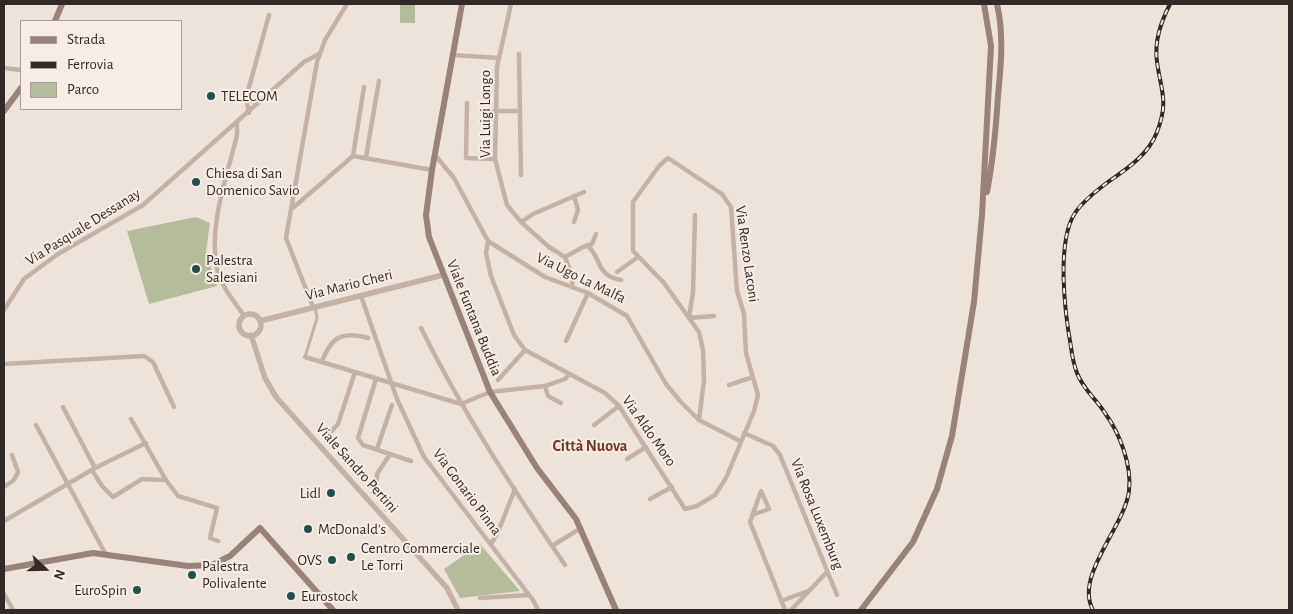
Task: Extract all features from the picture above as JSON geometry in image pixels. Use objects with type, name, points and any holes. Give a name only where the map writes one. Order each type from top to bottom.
[{"type":"main road","points":[[55,20],[62,4]]},
{"type":"main road","name":"Viale Funtana Buddia","points":[[462,4],[432,170],[426,222],[428,237],[490,392],[537,468],[580,528],[614,610]]},
{"type":"main road","points":[[862,610],[913,542],[938,489],[952,436],[974,302],[982,215],[989,112],[991,46],[984,4]]},
{"type":"main road","points":[[982,215],[993,162],[1000,74],[1002,36],[998,4]]},
{"type":"main road","points":[[4,111],[20,89]]},
{"type":"main road","points":[[4,569],[93,553],[105,553],[188,566],[212,564],[230,556],[260,528],[333,610]]},
{"type":"street","points":[[347,4],[320,54],[294,207],[286,238],[314,306],[317,318],[305,357],[376,379],[408,386],[461,404],[490,392],[545,386],[565,379],[569,374]]},
{"type":"street","name":"Via Luigi Longo","points":[[511,4],[499,58],[494,111],[495,159],[507,205],[521,222],[549,247],[566,257]]},
{"type":"street","points":[[249,113],[246,98],[269,15]]},
{"type":"street","name":"Via Pasquale Dessanay","points":[[4,310],[24,279],[58,254],[143,205],[249,113],[304,62],[320,54]]},
{"type":"street","points":[[519,54],[521,175]]},
{"type":"street","points":[[453,55],[499,58]]},
{"type":"street","points":[[4,68],[20,70]]},
{"type":"street","points":[[366,157],[379,81]]},
{"type":"street","points":[[294,207],[354,156],[364,87]]},
{"type":"street","points":[[466,103],[466,158],[495,159]]},
{"type":"street","points":[[494,111],[520,111]]},
{"type":"street","points":[[237,123],[238,136],[217,220],[215,250],[217,270],[244,316]]},
{"type":"street","name":"Via Ugo La Malfa","points":[[435,155],[454,178],[480,230],[488,241],[545,277],[588,293],[627,316],[666,384],[699,420],[740,441]]},
{"type":"street","points":[[354,156],[432,170]]},
{"type":"street","name":"Via Renzo Laconi","points":[[699,420],[704,380],[704,350],[699,332],[664,283],[633,251],[631,244],[633,202],[659,166],[668,158],[722,194],[730,206],[737,291],[744,314],[746,353],[753,377]]},
{"type":"street","points":[[521,222],[533,214],[584,192]]},
{"type":"street","points":[[574,196],[578,210],[574,222]]},
{"type":"street","points":[[695,215],[690,318],[714,316]]},
{"type":"street","points":[[572,287],[573,277],[566,257],[592,244],[596,234]]},
{"type":"street","name":"Via Aldo Moro","points":[[488,241],[486,253],[491,276],[514,335],[525,350],[605,393],[619,406],[685,509],[697,506],[715,495],[726,478],[740,441]]},
{"type":"street","points":[[588,246],[605,274],[610,279],[620,280]]},
{"type":"street","points":[[617,272],[638,257]]},
{"type":"street","name":"Via Mario Cheri","points":[[260,321],[443,275]]},
{"type":"street","points":[[566,341],[588,293]]},
{"type":"street","name":"Via Gonario Pinna","points":[[360,296],[391,383],[424,457],[529,595],[538,610]]},
{"type":"street","points":[[680,306],[687,303],[692,297]]},
{"type":"street","points":[[253,314],[260,321],[258,331],[251,335],[246,334],[240,328],[240,323],[244,316],[253,314]]},
{"type":"street","points":[[421,328],[461,404],[565,565]]},
{"type":"street","points":[[322,362],[326,350],[337,338],[350,334],[368,338]]},
{"type":"street","name":"Viale Sandro Pertini","points":[[251,335],[265,378],[276,397],[447,588],[458,610]]},
{"type":"street","points":[[498,380],[525,350]]},
{"type":"street","points":[[4,364],[137,356],[149,358],[153,362],[174,408]]},
{"type":"street","points":[[328,435],[338,424],[355,372]]},
{"type":"street","points":[[729,385],[753,377],[758,395],[754,411],[740,441]]},
{"type":"street","points":[[376,379],[358,438],[364,445],[411,461]]},
{"type":"street","points":[[545,386],[548,396],[561,404]]},
{"type":"street","points":[[376,449],[392,405]]},
{"type":"street","points":[[594,425],[619,406]]},
{"type":"street","points":[[63,407],[102,486],[114,497],[142,479],[166,480]]},
{"type":"street","points":[[131,419],[166,480],[178,496],[217,508],[210,538],[218,541]]},
{"type":"street","points":[[36,425],[105,553]]},
{"type":"street","name":"Via Rosa Luxemburg","points":[[744,433],[773,446],[780,455],[836,595]]},
{"type":"street","points":[[4,521],[69,485],[93,469],[146,443]]},
{"type":"street","points":[[627,459],[646,447]]},
{"type":"street","points":[[377,480],[377,474],[390,454]]},
{"type":"street","points":[[4,487],[14,480],[18,472],[12,456]]},
{"type":"street","points":[[650,499],[672,487]]},
{"type":"street","points":[[490,544],[498,532],[515,489]]},
{"type":"street","points":[[752,515],[769,509],[761,491],[752,515],[750,522],[785,610]]},
{"type":"street","points":[[552,546],[580,528]]},
{"type":"street","points":[[791,610],[827,572]]},
{"type":"street","points":[[781,601],[809,591]]},
{"type":"street","points":[[4,594],[13,610]]},
{"type":"street","points":[[480,598],[529,595]]},
{"type":"green space","points":[[400,4],[415,4],[415,23],[400,23]]},
{"type":"green space","points":[[196,217],[210,223],[206,252],[217,286],[149,304],[127,231]]},
{"type":"green space","points":[[480,544],[520,591],[460,598],[444,569]]},
{"type":"railway","points":[[1093,610],[1089,597],[1090,582],[1102,551],[1126,505],[1129,491],[1129,471],[1124,450],[1116,430],[1083,384],[1074,363],[1065,298],[1064,259],[1066,242],[1069,226],[1078,209],[1094,193],[1137,160],[1149,147],[1157,132],[1163,112],[1163,96],[1156,47],[1161,25],[1170,4]]},
{"type":"place","name":"TELECOM","points":[[211,96]]},
{"type":"place","name":"Chiesa di San Domenico Savio","points":[[196,182]]},
{"type":"place","name":"Palestra Salesiani","points":[[196,269]]},
{"type":"place","name":"Lidl","points":[[331,493]]},
{"type":"place","name":"McDonald's","points":[[308,529]]},
{"type":"place","name":"Centro Commerciale Le Torri","points":[[351,557]]},
{"type":"place","name":"OVS","points":[[332,560]]},
{"type":"place","name":"Palestra Polivalente","points":[[192,575]]},
{"type":"place","name":"EuroSpin","points":[[137,590]]},
{"type":"place","name":"Eurostock","points":[[291,596]]},
{"type":"district","name":"Città Nuova","points":[[590,446]]}]
